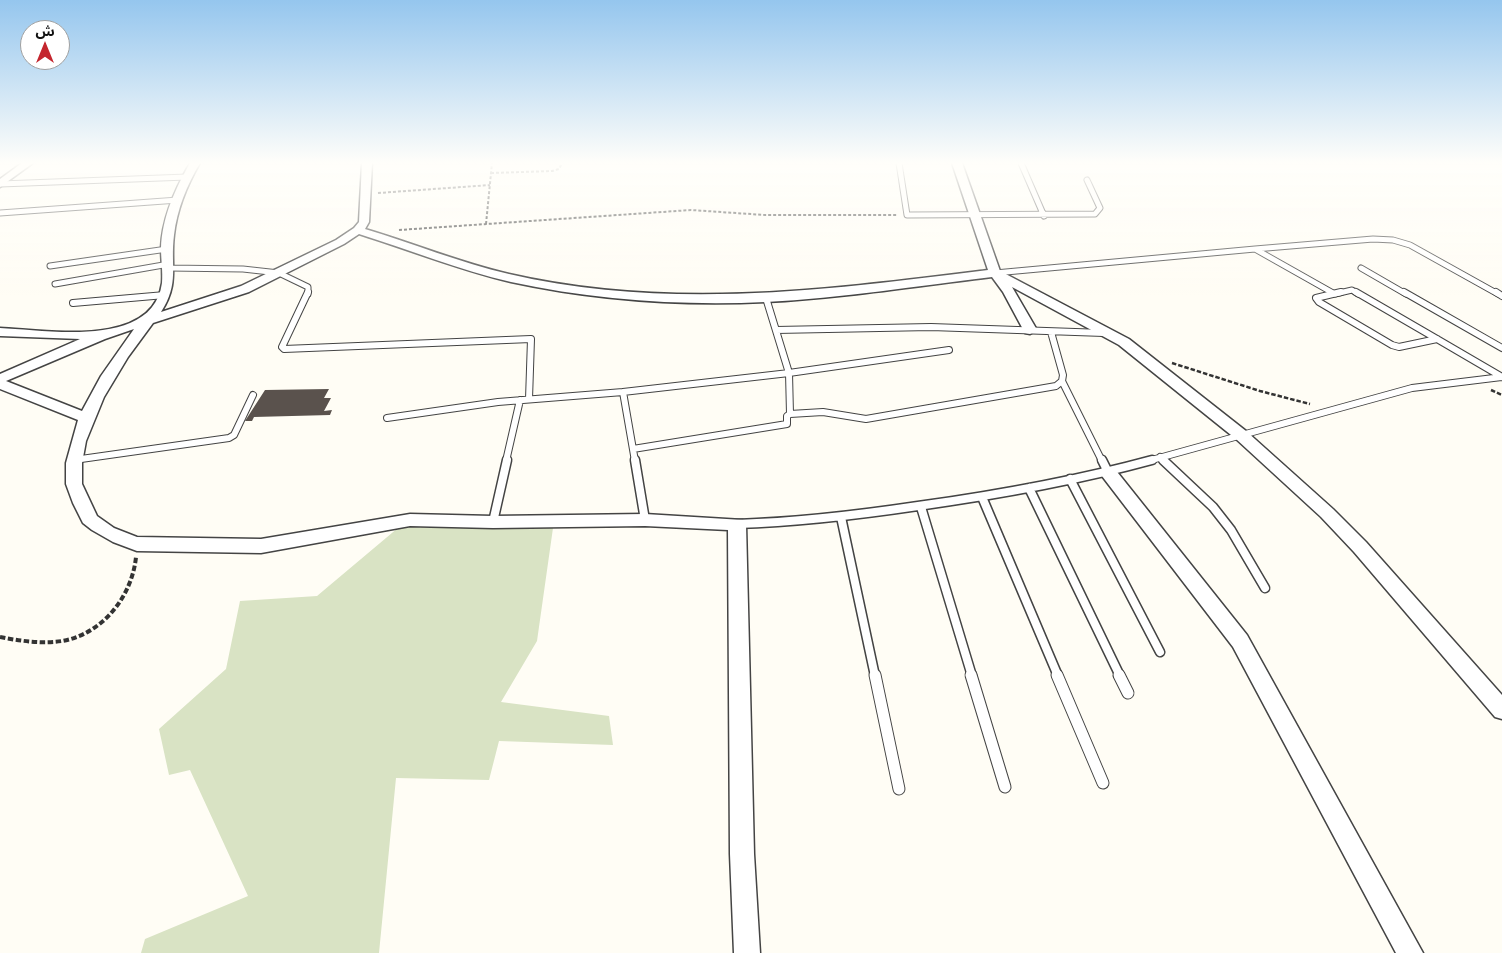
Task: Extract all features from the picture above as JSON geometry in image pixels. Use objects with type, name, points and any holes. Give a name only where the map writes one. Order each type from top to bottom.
[{"type":"street","points":[[176,207],[169,227],[167,249],[169,282],[164,295],[132,342],[86,418],[76,443],[74,460],[75,492],[91,522],[124,540],[137,544],[261,546],[410,520],[493,522],[646,520],[737,524],[742,854],[747,953]]},
{"type":"street","points":[[362,231],[366,207]]},
{"type":"street","points":[[973,207],[991,265],[1009,291],[1030,330]]},
{"type":"street","points":[[0,379],[100,336],[223,297],[279,273],[362,231],[472,268],[544,285],[648,296],[704,299],[766,298],[996,273],[1108,333],[1150,361],[1241,435],[1327,513],[1360,547],[1502,710]]},
{"type":"street","points":[[0,332],[100,336]]},
{"type":"street","points":[[0,384],[86,418]]},
{"type":"street","points":[[1108,472],[1240,641],[1410,953]]},
{"type":"lane","points":[[0,213],[76,207]]},
{"type":"lane","points":[[906,207],[907,215],[976,216],[1087,215],[1099,211],[1100,207]]},
{"type":"lane","points":[[1040,207],[1044,216]]},
{"type":"lane","points":[[996,273],[1255,249],[1393,240],[1410,245],[1502,296]]},
{"type":"lane","points":[[50,266],[167,249]]},
{"type":"lane","points":[[1255,249],[1333,293]]},
{"type":"lane","points":[[55,284],[169,266],[243,269],[279,273],[310,289],[282,348],[528,338],[531,339],[530,399]]},
{"type":"lane","points":[[1361,268],[1502,348]]},
{"type":"lane","points":[[1437,339],[1399,347],[1392,345],[1316,300],[1333,293],[1352,290],[1437,339],[1502,377]]},
{"type":"lane","points":[[73,303],[164,295]]},
{"type":"lane","points":[[633,449],[787,424],[787,416],[790,414],[789,372],[766,298]]},
{"type":"lane","points":[[776,330],[883,327],[1108,333]]},
{"type":"lane","points":[[1051,332],[1063,375],[1062,381],[1108,472]]},
{"type":"lane","points":[[387,418],[520,400],[624,392],[949,350]]},
{"type":"lane","points":[[737,524],[775,523],[921,507],[1029,488],[1108,472],[1343,409],[1412,388],[1502,377]]},
{"type":"lane","points":[[790,414],[823,412],[866,419],[1056,386],[1062,381]]},
{"type":"lane","points":[[624,392],[646,520]]},
{"type":"lane","points":[[74,460],[229,438],[234,435],[253,395]]},
{"type":"lane","points":[[493,522],[520,400]]},
{"type":"lane","points":[[1160,457],[1213,507],[1232,530],[1265,588]]},
{"type":"lane","points":[[1070,479],[1160,652]]},
{"type":"lane","points":[[1029,488],[1128,693]]},
{"type":"lane","points":[[982,497],[1103,783]]},
{"type":"lane","points":[[921,507],[1005,787]]},
{"type":"lane","points":[[841,516],[899,789]]},
{"type":"path","points":[[486,224],[488,207]]},
{"type":"path","points":[[362,231],[691,210],[766,215],[907,215]]},
{"type":"path","points":[[1150,361],[1180,364],[1260,391],[1343,409]]},
{"type":"path","points":[[0,637],[64,641],[93,628],[116,609],[133,582],[137,544]]},
{"type":"green space","points":[[405,522],[553,528],[537,641],[501,702],[609,716],[613,745],[499,741],[489,780],[396,778],[379,953],[141,953],[145,939],[248,896],[190,770],[169,775],[159,729],[226,669],[240,601],[317,596]]},
{"type":"building","points":[[329,389],[324,398],[331,398],[324,411],[332,410],[330,415],[254,417],[252,421],[245,421],[265,390]]}]
